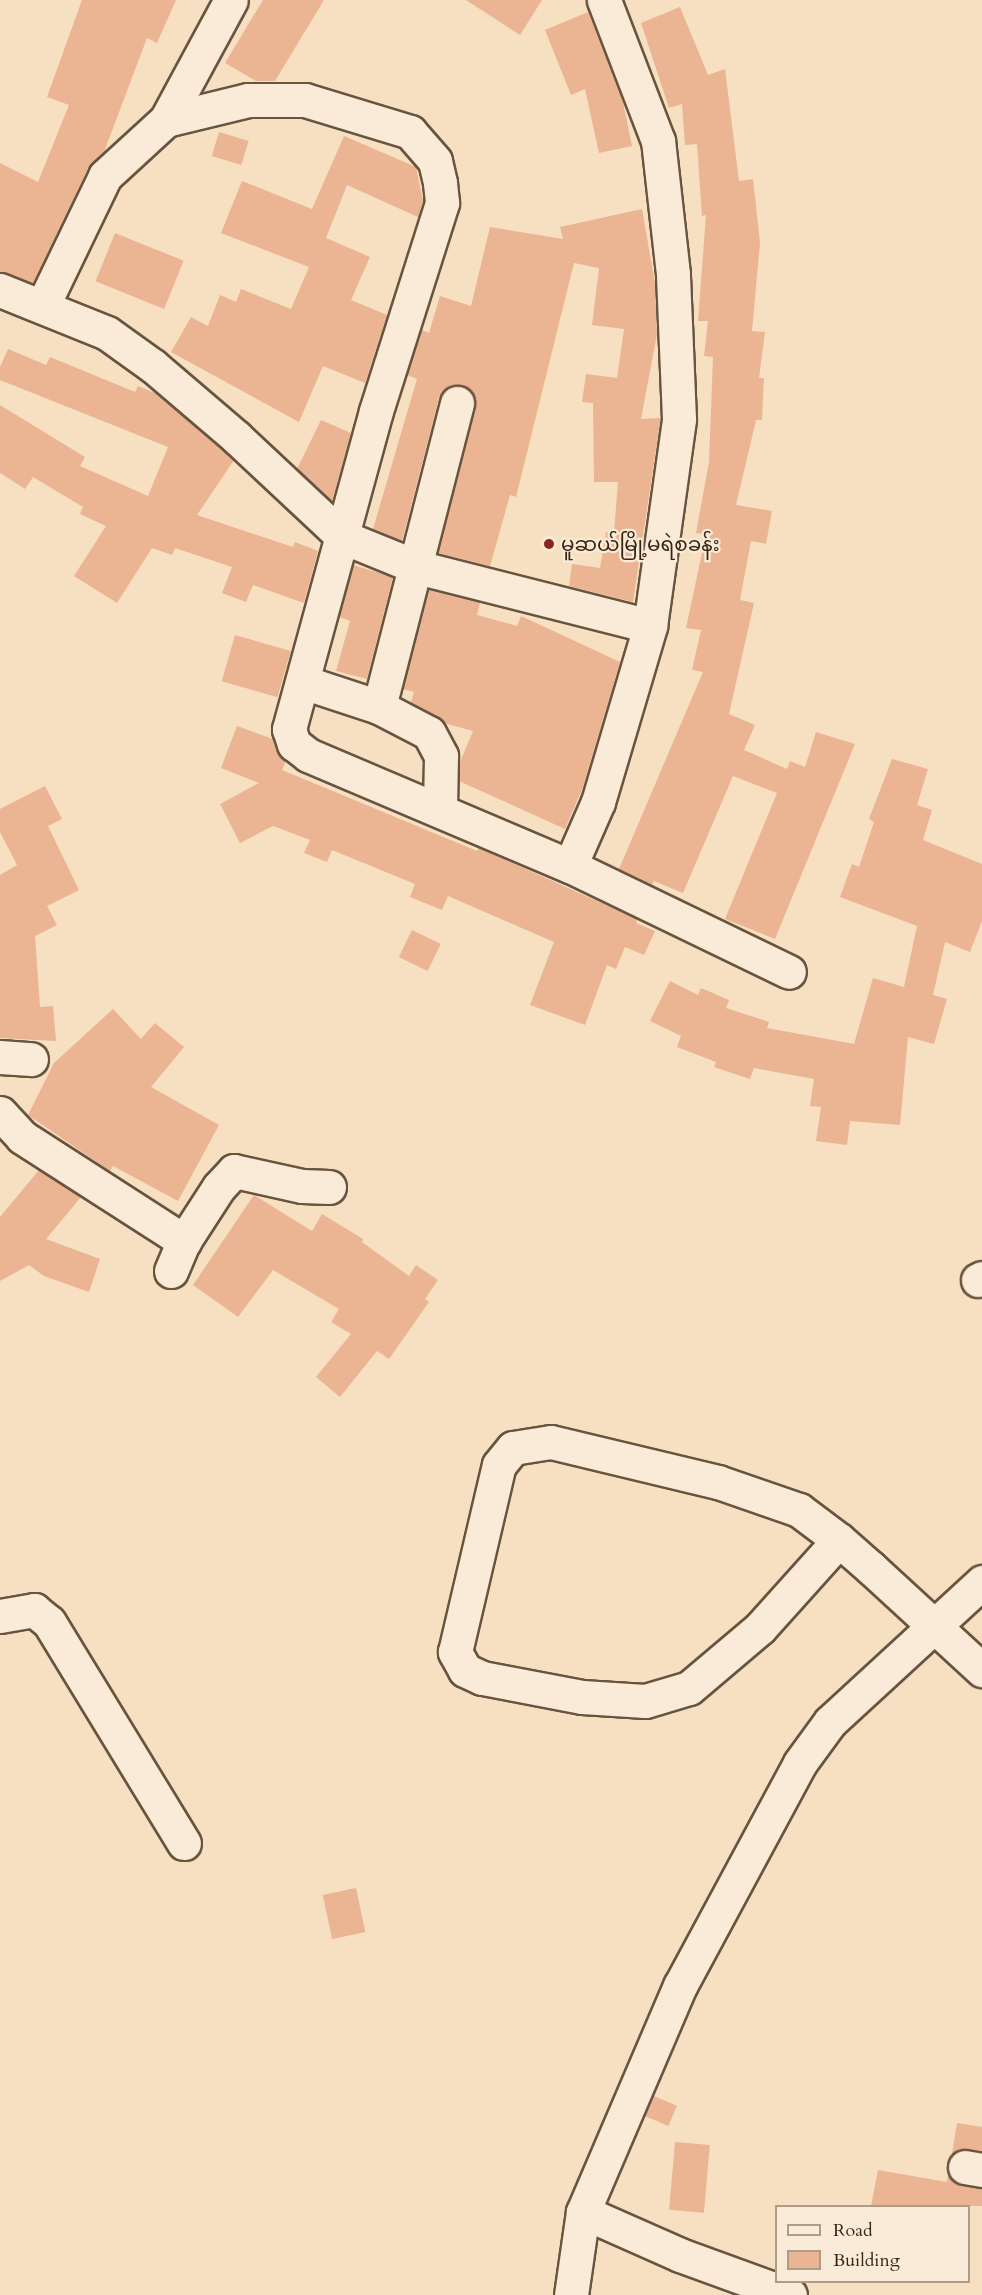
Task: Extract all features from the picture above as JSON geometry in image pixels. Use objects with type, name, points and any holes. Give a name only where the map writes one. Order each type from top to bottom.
[{"type":"street","points":[[43,305],[105,176],[166,120],[231,0]]},
{"type":"street","points":[[570,866],[598,802],[650,627],[679,419],[673,274],[658,141],[604,0]]},
{"type":"street","points":[[166,120],[248,100],[305,100],[410,132],[435,161],[442,203],[376,411],[290,729],[294,744],[308,755],[570,866],[789,972]]},
{"type":"street","points":[[0,290],[43,305],[107,333],[153,366],[236,436],[343,537],[417,567],[650,627]]},
{"type":"street","points":[[379,707],[417,567],[457,403]]},
{"type":"street","points":[[303,682],[379,707],[429,733],[441,756],[440,809]]},
{"type":"street","points":[[0,1113],[22,1137],[184,1241]]},
{"type":"street","points":[[171,1271],[184,1241],[219,1187],[234,1171],[302,1186],[329,1187]]},
{"type":"street","points":[[839,1540],[759,1628],[688,1688],[645,1701],[582,1697],[482,1678],[465,1670],[455,1653],[499,1465],[513,1448],[551,1442],[718,1482],[799,1510],[839,1540],[982,1670]]},
{"type":"street","points":[[571,2295],[583,2212],[680,1986],[800,1763],[830,1722],[982,1582]]},
{"type":"street","points":[[0,1616],[34,1610],[49,1622],[184,1843]]},
{"type":"street","points":[[583,2212],[680,2255],[790,2295]]},
{"type":"building","points":[[82,0],[176,0],[157,43],[147,38],[104,152],[88,168],[33,283],[0,272],[0,163],[38,182],[69,105],[47,97]]},
{"type":"building","points":[[263,0],[324,0],[275,81],[256,81],[225,63]]},
{"type":"building","points":[[466,0],[542,0],[520,35]]},
{"type":"building","points":[[680,7],[708,75],[725,69],[739,181],[753,179],[760,243],[752,331],[765,332],[759,378],[764,378],[762,420],[756,420],[736,505],[772,511],[766,544],[751,541],[740,600],[754,603],[729,714],[755,725],[744,750],[787,769],[790,761],[805,767],[816,732],[855,744],[775,939],[725,919],[777,793],[733,776],[683,893],[654,881],[652,885],[619,869],[703,672],[692,670],[701,630],[686,628],[706,534],[696,533],[709,462],[713,357],[704,356],[708,321],[698,321],[706,215],[702,216],[697,144],[685,145],[682,104],[669,108],[641,23]]},
{"type":"building","points":[[588,12],[623,102],[632,146],[599,153],[585,89],[571,95],[545,30]]},
{"type":"building","points":[[219,132],[249,141],[241,165],[212,156]]},
{"type":"building","points":[[344,136],[416,167],[423,201],[418,217],[347,185],[326,238],[370,257],[351,300],[387,315],[365,383],[323,366],[299,422],[171,352],[191,317],[208,326],[220,295],[236,302],[241,289],[291,309],[309,267],[221,233],[242,181],[312,209]]},
{"type":"building","points":[[642,209],[655,283],[657,334],[641,419],[660,418],[660,423],[633,602],[569,586],[572,564],[600,568],[606,532],[614,533],[618,482],[594,482],[593,403],[582,402],[586,374],[617,378],[624,329],[592,325],[599,268],[574,263],[516,497],[510,495],[490,566],[438,553],[475,408],[475,397],[462,385],[451,385],[439,398],[402,541],[373,529],[417,379],[407,375],[422,330],[429,333],[440,296],[471,306],[490,227],[563,239],[560,227]]},
{"type":"building","points":[[115,233],[184,261],[164,309],[96,281]]},
{"type":"building","points":[[8,349],[46,365],[50,357],[135,392],[138,386],[157,394],[224,451],[234,460],[197,515],[293,547],[295,542],[318,551],[304,603],[253,585],[246,602],[222,593],[232,567],[175,548],[172,555],[152,548],[117,603],[74,576],[106,526],[80,514],[83,507],[33,477],[25,489],[0,473],[0,405],[85,457],[80,466],[148,496],[168,447],[0,380],[0,367]]},
{"type":"building","points":[[321,420],[351,433],[332,501],[297,469]]},
{"type":"building","points":[[353,565],[393,577],[367,679],[336,671],[350,621],[339,617]]},
{"type":"building","points":[[429,589],[480,602],[477,615],[517,626],[521,616],[620,662],[583,787],[565,829],[459,781],[460,762],[473,731],[444,723],[411,702],[414,692],[403,689]]},
{"type":"building","points":[[235,635],[291,651],[278,697],[222,681]]},
{"type":"building","points":[[237,726],[273,739],[286,761],[282,770],[477,851],[479,848],[637,919],[636,923],[655,931],[644,955],[625,947],[616,969],[607,965],[585,1025],[530,1005],[554,942],[448,896],[442,910],[410,897],[415,884],[332,850],[327,862],[304,853],[310,840],[273,826],[240,843],[220,804],[259,783],[221,768]]},
{"type":"building","points":[[892,759],[928,769],[917,805],[932,810],[923,840],[982,864],[982,921],[970,952],[945,942],[933,995],[947,999],[934,1044],[908,1037],[900,1125],[850,1121],[847,1145],[816,1141],[821,1107],[810,1106],[814,1079],[754,1068],[750,1079],[714,1067],[716,1062],[677,1047],[681,1036],[650,1021],[670,981],[698,995],[701,988],[729,1000],[726,1008],[769,1022],[767,1028],[854,1044],[873,978],[904,987],[917,926],[840,897],[852,864],[859,867],[874,822],[869,819]]},
{"type":"building","points":[[45,786],[62,819],[48,826],[79,890],[47,906],[57,925],[35,936],[40,1007],[53,1006],[56,1041],[0,1038],[0,875],[17,865],[0,832],[0,809]]},
{"type":"building","points":[[412,930],[441,944],[428,971],[399,957]]},
{"type":"building","points":[[113,1009],[141,1039],[155,1023],[184,1047],[151,1087],[219,1125],[178,1201],[113,1166],[110,1171],[28,1115],[54,1063]]},
{"type":"building","points":[[39,1170],[81,1197],[46,1239],[100,1259],[89,1292],[44,1276],[29,1265],[0,1281],[0,1217]]},
{"type":"building","points":[[254,1195],[312,1231],[322,1214],[363,1239],[362,1242],[409,1276],[416,1265],[438,1280],[425,1299],[429,1302],[389,1359],[377,1351],[340,1397],[316,1377],[351,1334],[331,1322],[339,1309],[273,1270],[238,1317],[193,1285]]},
{"type":"building","points":[[356,1888],[365,1932],[332,1939],[323,1895]]},
{"type":"building","points":[[654,2096],[677,2106],[668,2126],[645,2116]]},
{"type":"building","points":[[957,2123],[982,2127],[982,2151],[959,2149],[952,2154]]},
{"type":"building","points":[[675,2142],[710,2145],[704,2213],[669,2210]]},
{"type":"building","points":[[878,2170],[947,2182],[948,2175],[961,2185],[982,2188],[982,2206],[871,2205]]},
{"type":"place","name":"မူဆယ်မြို့မရဲစခန်း","points":[[549,544]]}]
